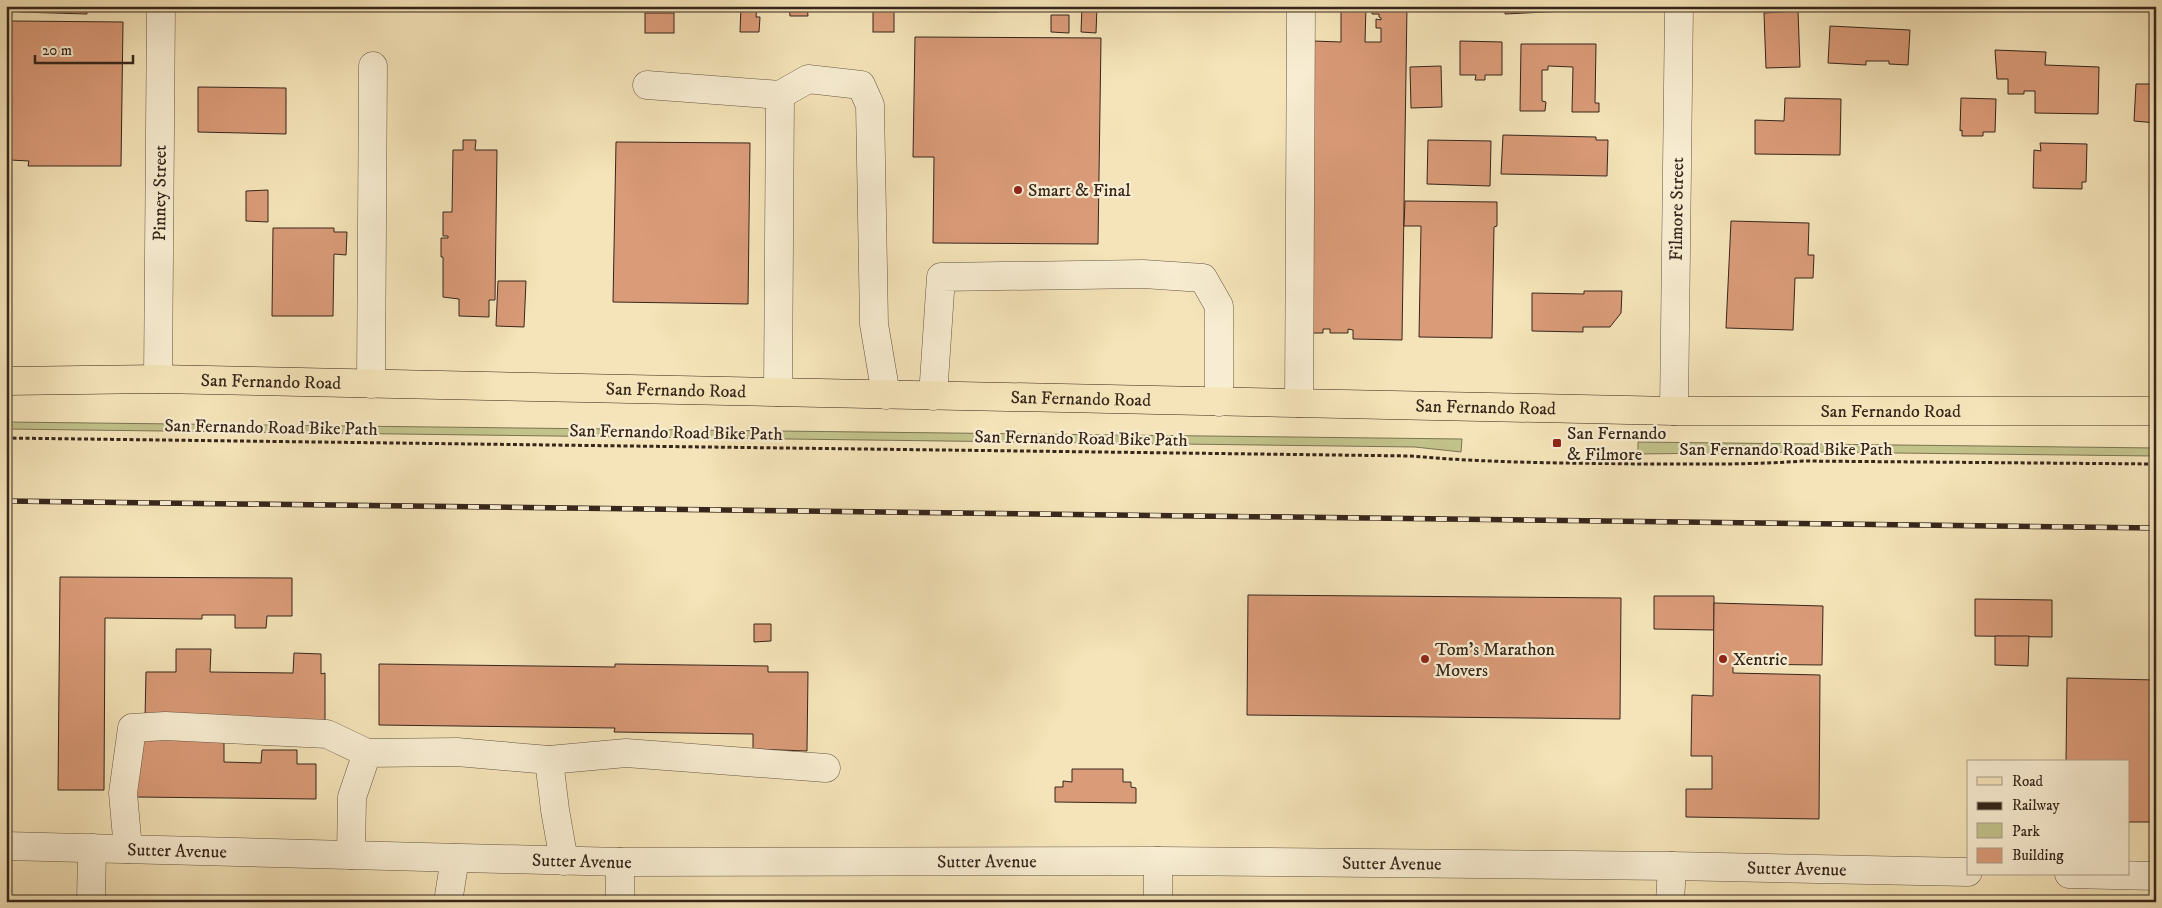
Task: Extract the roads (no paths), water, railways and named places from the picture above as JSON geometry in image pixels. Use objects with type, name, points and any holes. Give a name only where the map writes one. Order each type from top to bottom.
[{"type":"main road","name":"San Fernando Road","points":[[6,381],[158,379],[1674,411],[2156,411]]},
{"type":"street","name":"Pinney Street","points":[[158,379],[161,6]]},
{"type":"street","points":[[1298,404],[1302,6]]},
{"type":"street","name":"Filmore Street","points":[[1674,411],[1679,6]]},
{"type":"street","points":[[371,384],[373,66]]},
{"type":"street","points":[[646,85],[780,95],[808,79],[861,84],[870,105],[874,324],[886,394]]},
{"type":"street","points":[[778,392],[780,95]]},
{"type":"street","points":[[933,396],[941,277],[1143,274],[1203,278],[1219,306],[1219,402]]},
{"type":"street","points":[[128,849],[123,793],[132,728],[165,726],[327,734],[367,753],[457,752],[549,760],[626,753],[826,768]]},
{"type":"street","points":[[351,855],[352,797],[367,753]]},
{"type":"street","points":[[549,760],[554,810],[564,861]]},
{"type":"street","name":"Sutter Avenue","points":[[6,846],[620,862],[1158,861],[1672,866],[1967,872]]},
{"type":"street","points":[[91,902],[92,848]]},
{"type":"street","points":[[448,902],[455,858]]},
{"type":"street","points":[[1158,861],[1158,902]]},
{"type":"street","points":[[620,862],[620,902]]},
{"type":"street","points":[[1670,902],[1672,866]]},
{"type":"street","points":[[2130,875],[2156,876]]},
{"type":"railway","points":[[6,501],[2156,528]]},
{"type":"place","name":"Smart & Final","points":[[1018,190]]},
{"type":"place","name":"San Fernando & Filmore","points":[[1557,443]]},
{"type":"place","name":"Tom's Marathon Movers","points":[[1425,659]]},
{"type":"place","name":"Xentric","points":[[1723,659]]}]
